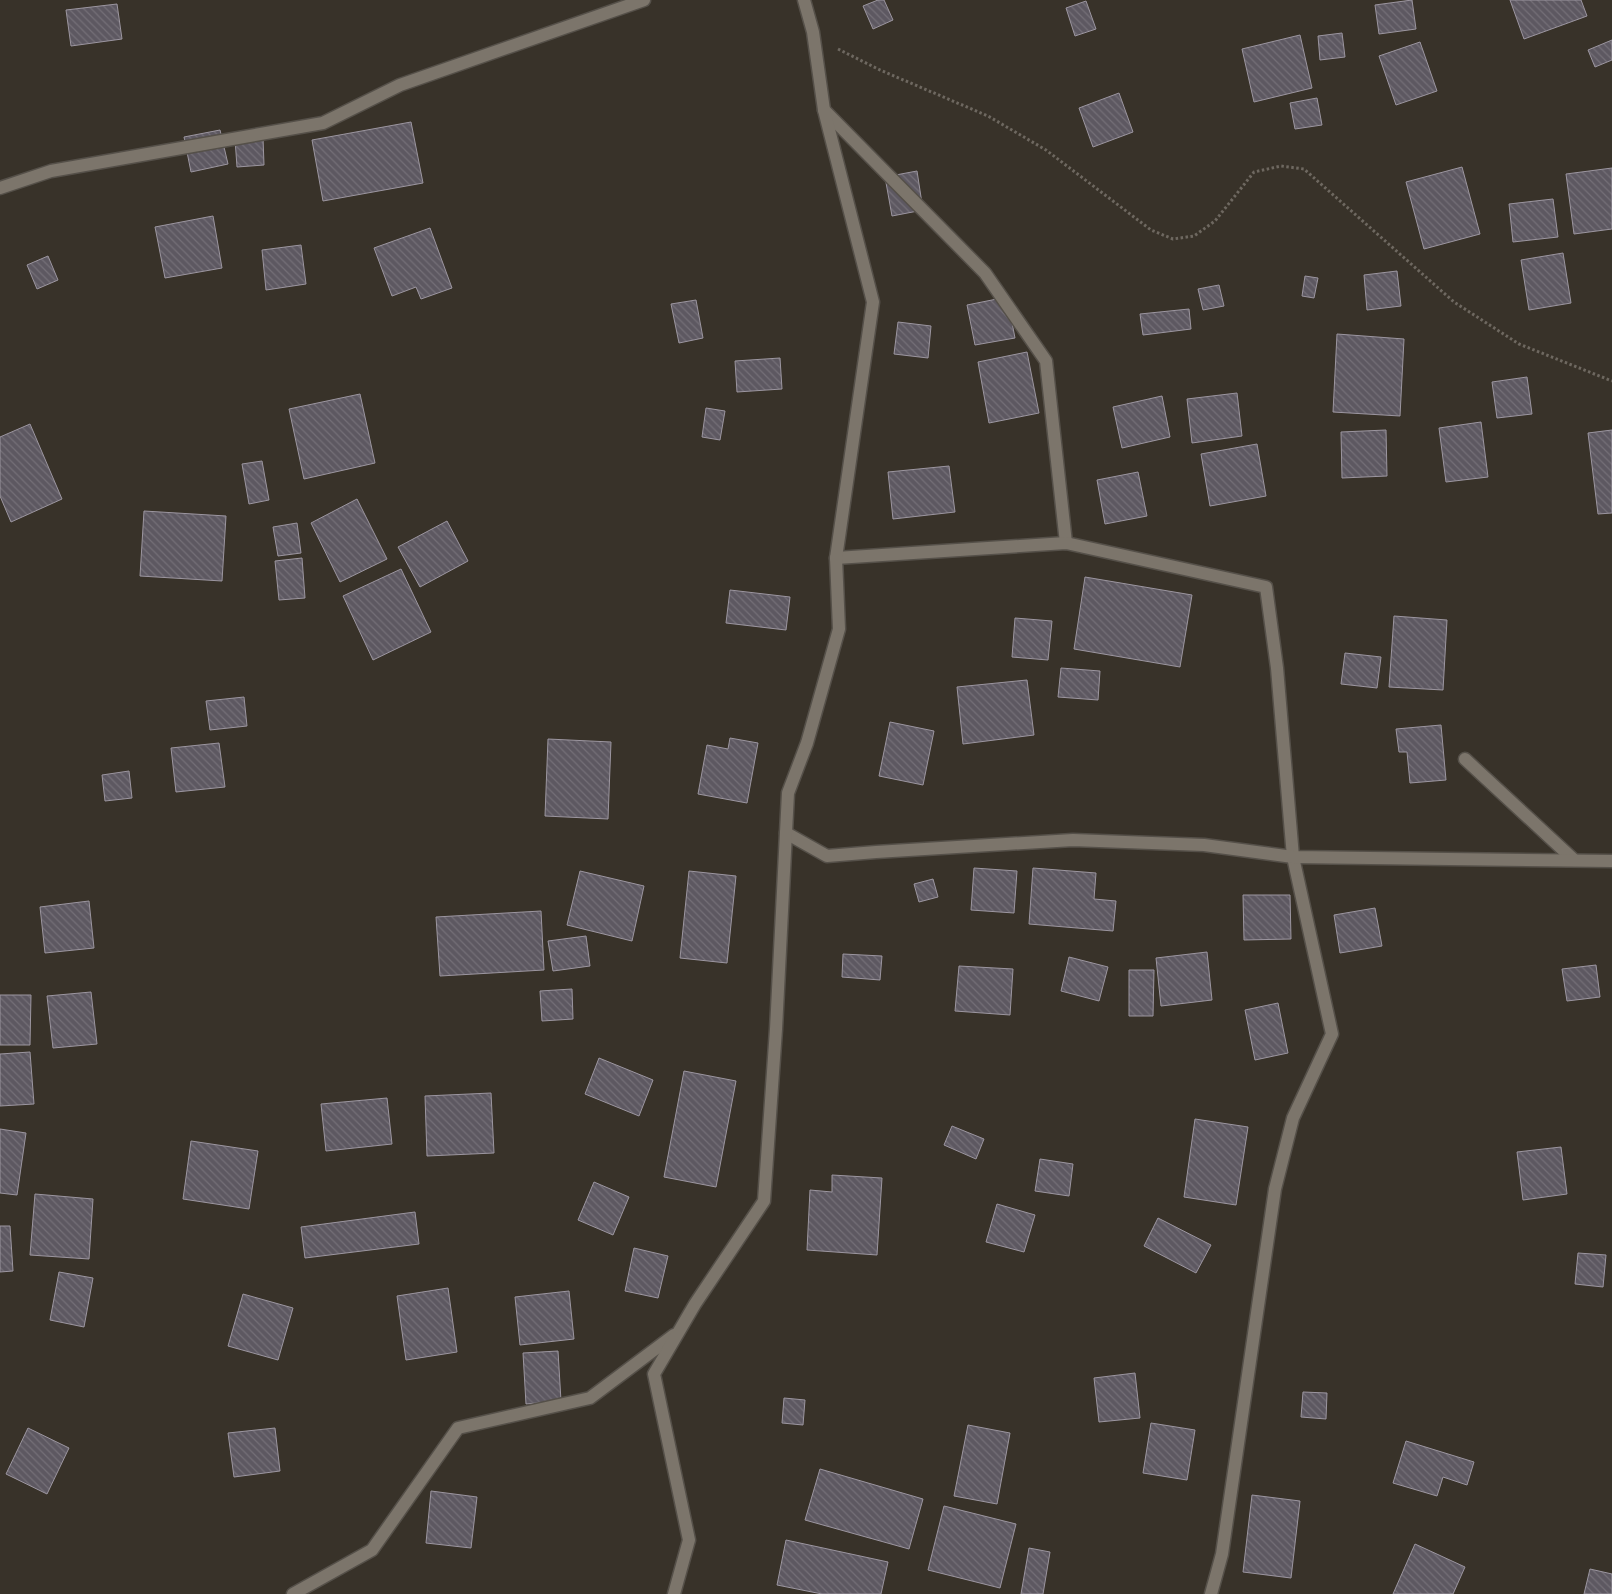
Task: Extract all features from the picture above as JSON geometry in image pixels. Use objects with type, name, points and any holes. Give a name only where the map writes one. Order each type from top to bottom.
[{"type":"street","points":[[0,188],[51,172],[323,123],[400,86],[644,0]]},
{"type":"street","points":[[678,1592],[689,1540],[654,1374],[700,1296],[764,1201],[776,1029],[788,793],[807,743],[839,629],[836,558],[873,302],[824,110],[813,32],[804,0]]},
{"type":"street","points":[[824,110],[985,273],[1046,361],[1066,543]]},
{"type":"street","points":[[836,558],[1066,543],[1266,587],[1277,668],[1293,857],[1332,1034],[1293,1118],[1275,1189],[1222,1554],[1211,1594]]},
{"type":"street","points":[[1465,759],[1573,860]]},
{"type":"street","points":[[786,833],[827,856],[1073,840],[1204,845],[1293,857],[1612,861]]},
{"type":"street","points":[[293,1594],[372,1550],[458,1428],[590,1398],[679,1331]]},
{"type":"path","points":[[813,32],[832,46],[880,70],[988,116],[1046,150],[1151,230],[1173,240],[1194,236],[1215,221],[1254,172],[1281,166],[1304,169],[1454,302],[1519,344],[1612,381]]},
{"type":"building","points":[[878,0],[884,0],[893,20],[873,29],[863,6]]},
{"type":"building","points":[[1412,0],[1416,29],[1379,34],[1375,5]]},
{"type":"building","points":[[1510,0],[1581,0],[1587,16],[1524,39]]},
{"type":"building","points":[[1086,1],[1096,29],[1075,36],[1066,8]]},
{"type":"building","points":[[117,4],[122,39],[71,46],[66,10]]},
{"type":"building","points":[[1342,33],[1345,57],[1320,60],[1318,36]]},
{"type":"building","points":[[1300,35],[1312,88],[1254,102],[1242,49]]},
{"type":"building","points":[[1612,40],[1612,60],[1595,67],[1588,50]]},
{"type":"building","points":[[1420,42],[1437,91],[1396,105],[1379,56]]},
{"type":"building","points":[[1119,93],[1133,132],[1093,147],[1079,108]]},
{"type":"building","points":[[1317,98],[1322,125],[1295,129],[1290,103]]},
{"type":"building","points":[[411,122],[423,183],[323,201],[312,140]]},
{"type":"building","points":[[220,130],[228,164],[191,172],[184,137]]},
{"type":"building","points":[[263,138],[264,165],[237,167],[235,139]]},
{"type":"building","points":[[1462,167],[1480,234],[1424,249],[1406,182]]},
{"type":"building","points":[[1612,168],[1612,229],[1574,234],[1566,174]]},
{"type":"building","points":[[917,171],[923,210],[892,216],[885,177]]},
{"type":"building","points":[[1553,199],[1558,237],[1513,242],[1509,204]]},
{"type":"building","points":[[213,216],[222,268],[165,278],[155,227]]},
{"type":"building","points":[[430,228],[452,288],[421,299],[416,287],[392,296],[374,248]]},
{"type":"building","points":[[301,245],[306,284],[266,290],[262,250]]},
{"type":"building","points":[[1563,253],[1571,303],[1529,310],[1521,260]]},
{"type":"building","points":[[48,256],[58,280],[37,289],[27,265]]},
{"type":"building","points":[[1397,271],[1401,306],[1367,310],[1364,275]]},
{"type":"building","points":[[1305,276],[1318,278],[1314,298],[1302,296]]},
{"type":"building","points":[[1219,285],[1224,306],[1203,310],[1198,289]]},
{"type":"building","points":[[1007,297],[1015,338],[975,345],[967,305]]},
{"type":"building","points":[[696,300],[703,338],[679,343],[671,304]]},
{"type":"building","points":[[1189,309],[1191,329],[1143,335],[1140,314]]},
{"type":"building","points":[[898,322],[931,326],[928,358],[894,354]]},
{"type":"building","points":[[1337,334],[1404,339],[1400,416],[1333,412]]},
{"type":"building","points":[[1027,352],[1039,413],[989,423],[978,362]]},
{"type":"building","points":[[780,358],[782,389],[737,392],[735,361]]},
{"type":"building","points":[[1527,377],[1532,414],[1497,418],[1492,382]]},
{"type":"building","points":[[1237,393],[1242,436],[1192,443],[1187,399]]},
{"type":"building","points":[[360,394],[375,463],[304,479],[289,409]]},
{"type":"building","points":[[1162,396],[1170,437],[1122,448],[1113,407]]},
{"type":"building","points":[[706,408],[725,411],[720,440],[702,437]]},
{"type":"building","points":[[1481,422],[1488,477],[1446,482],[1439,428]]},
{"type":"building","points":[[30,424],[62,499],[11,522],[0,496],[0,437]]},
{"type":"building","points":[[1386,430],[1387,476],[1342,478],[1341,432]]},
{"type":"building","points":[[1612,430],[1612,513],[1598,514],[1588,433]]},
{"type":"building","points":[[1257,444],[1266,496],[1210,506],[1201,454]]},
{"type":"building","points":[[262,461],[269,500],[249,504],[242,464]]},
{"type":"building","points":[[949,466],[955,512],[893,519],[888,472]]},
{"type":"building","points":[[1138,472],[1147,516],[1105,524],[1097,480]]},
{"type":"building","points":[[357,499],[387,559],[340,582],[311,523]]},
{"type":"building","points":[[144,511],[226,516],[222,581],[140,576]]},
{"type":"building","points":[[447,521],[468,561],[420,587],[398,547]]},
{"type":"building","points":[[297,523],[301,553],[278,556],[273,527]]},
{"type":"building","points":[[302,558],[305,598],[279,600],[275,561]]},
{"type":"building","points":[[401,569],[431,632],[373,660],[343,596]]},
{"type":"building","points":[[1085,577],[1192,595],[1180,667],[1074,649]]},
{"type":"building","points":[[730,590],[790,597],[786,630],[726,623]]},
{"type":"building","points":[[1394,616],[1447,620],[1443,690],[1389,687]]},
{"type":"building","points":[[1015,618],[1052,621],[1048,660],[1012,657]]},
{"type":"building","points":[[1345,653],[1381,657],[1377,688],[1341,684]]},
{"type":"building","points":[[1061,668],[1100,671],[1098,700],[1058,697]]},
{"type":"building","points":[[1027,680],[1034,735],[963,744],[957,687]]},
{"type":"building","points":[[244,697],[247,726],[210,730],[206,701]]},
{"type":"building","points":[[890,722],[934,731],[923,785],[879,776]]},
{"type":"building","points":[[1441,725],[1446,780],[1410,783],[1407,752],[1399,752],[1396,729]]},
{"type":"building","points":[[730,738],[758,743],[747,803],[698,794],[707,745],[728,749]]},
{"type":"building","points":[[548,739],[611,742],[608,819],[545,816]]},
{"type":"building","points":[[219,743],[225,787],[176,792],[171,748]]},
{"type":"building","points":[[129,771],[132,798],[105,801],[102,775]]},
{"type":"building","points":[[974,868],[1017,871],[1014,913],[971,910]]},
{"type":"building","points":[[1033,868],[1096,873],[1094,899],[1116,901],[1113,931],[1029,924]]},
{"type":"building","points":[[580,871],[644,886],[632,941],[567,925]]},
{"type":"building","points":[[689,871],[736,876],[727,963],[680,958]]},
{"type":"building","points":[[933,879],[938,897],[919,902],[914,884]]},
{"type":"building","points":[[1243,895],[1290,895],[1291,939],[1244,940]]},
{"type":"building","points":[[89,901],[94,948],[45,953],[40,907]]},
{"type":"building","points":[[1375,908],[1382,946],[1340,953],[1334,915]]},
{"type":"building","points":[[541,911],[544,970],[440,976],[436,917]]},
{"type":"building","points":[[586,936],[590,966],[553,971],[548,941]]},
{"type":"building","points":[[1207,952],[1212,1000],[1161,1006],[1156,958]]},
{"type":"building","points":[[843,954],[882,956],[880,980],[842,977]]},
{"type":"building","points":[[1069,957],[1108,967],[1099,1001],[1061,991]]},
{"type":"building","points":[[1596,965],[1600,997],[1567,1001],[1562,969]]},
{"type":"building","points":[[959,966],[1013,969],[1010,1015],[955,1011]]},
{"type":"building","points":[[1129,970],[1154,970],[1153,1016],[1129,1016]]},
{"type":"building","points":[[572,989],[573,1019],[542,1021],[540,991]]},
{"type":"building","points":[[91,992],[97,1044],[53,1048],[47,996]]},
{"type":"building","points":[[0,995],[31,995],[30,1045],[0,1045]]},
{"type":"building","points":[[1278,1003],[1288,1053],[1255,1060],[1245,1010]]},
{"type":"building","points":[[30,1052],[34,1104],[0,1106],[0,1054]]},
{"type":"building","points":[[599,1058],[653,1080],[639,1116],[585,1094]]},
{"type":"building","points":[[684,1071],[736,1081],[716,1187],[664,1177]]},
{"type":"building","points":[[491,1093],[494,1153],[427,1156],[425,1096]]},
{"type":"building","points":[[387,1098],[392,1144],[326,1151],[321,1104]]},
{"type":"building","points":[[1195,1119],[1248,1127],[1236,1205],[1184,1197]]},
{"type":"building","points":[[952,1126],[984,1139],[976,1159],[944,1145]]},
{"type":"building","points":[[0,1129],[26,1133],[17,1195],[0,1193]]},
{"type":"building","points":[[191,1141],[258,1151],[249,1209],[183,1199]]},
{"type":"building","points":[[1561,1147],[1567,1194],[1523,1200],[1517,1152]]},
{"type":"building","points":[[1040,1159],[1073,1164],[1069,1196],[1035,1191]]},
{"type":"building","points":[[832,1175],[882,1178],[877,1255],[807,1250],[810,1190],[832,1192]]},
{"type":"building","points":[[594,1182],[629,1197],[613,1235],[578,1220]]},
{"type":"building","points":[[35,1194],[93,1199],[89,1259],[30,1255]]},
{"type":"building","points":[[997,1204],[1035,1215],[1024,1252],[986,1242]]},
{"type":"building","points":[[415,1212],[419,1244],[305,1258],[301,1227]]},
{"type":"building","points":[[1158,1218],[1211,1245],[1196,1273],[1144,1246]]},
{"type":"building","points":[[0,1226],[10,1226],[13,1271],[0,1272]]},
{"type":"building","points":[[634,1248],[668,1256],[658,1298],[625,1291]]},
{"type":"building","points":[[1578,1253],[1606,1255],[1603,1287],[1575,1284]]},
{"type":"building","points":[[59,1272],[93,1278],[84,1327],[50,1320]]},
{"type":"building","points":[[448,1288],[457,1352],[406,1360],[397,1296]]},
{"type":"building","points":[[569,1291],[574,1339],[520,1345],[515,1297]]},
{"type":"building","points":[[243,1294],[293,1308],[278,1360],[228,1346]]},
{"type":"building","points":[[558,1351],[561,1401],[526,1404],[523,1353]]},
{"type":"building","points":[[1135,1373],[1140,1418],[1099,1422],[1094,1378]]},
{"type":"building","points":[[1303,1392],[1327,1393],[1326,1419],[1301,1417]]},
{"type":"building","points":[[784,1398],[805,1400],[803,1425],[782,1423]]},
{"type":"building","points":[[1151,1423],[1195,1430],[1187,1480],[1143,1473]]},
{"type":"building","points":[[968,1425],[1010,1433],[997,1504],[954,1496]]},
{"type":"building","points":[[28,1428],[69,1448],[47,1494],[6,1474]]},
{"type":"building","points":[[275,1428],[280,1471],[234,1477],[228,1433]]},
{"type":"building","points":[[1406,1441],[1474,1462],[1467,1485],[1443,1477],[1437,1496],[1393,1483]]},
{"type":"building","points":[[820,1469],[923,1499],[909,1549],[805,1520]]},
{"type":"building","points":[[431,1491],[477,1497],[471,1548],[426,1543]]},
{"type":"building","points":[[1252,1495],[1300,1501],[1291,1578],[1243,1572]]},
{"type":"building","points":[[944,1506],[1016,1524],[1000,1588],[928,1570]]},
{"type":"building","points":[[786,1540],[888,1562],[881,1594],[822,1594],[777,1585]]},
{"type":"building","points":[[1415,1544],[1465,1567],[1453,1594],[1393,1594]]},
{"type":"building","points":[[1029,1548],[1050,1552],[1043,1594],[1021,1594]]},
{"type":"building","points":[[1590,1569],[1612,1574],[1612,1594],[1584,1594]]}]
